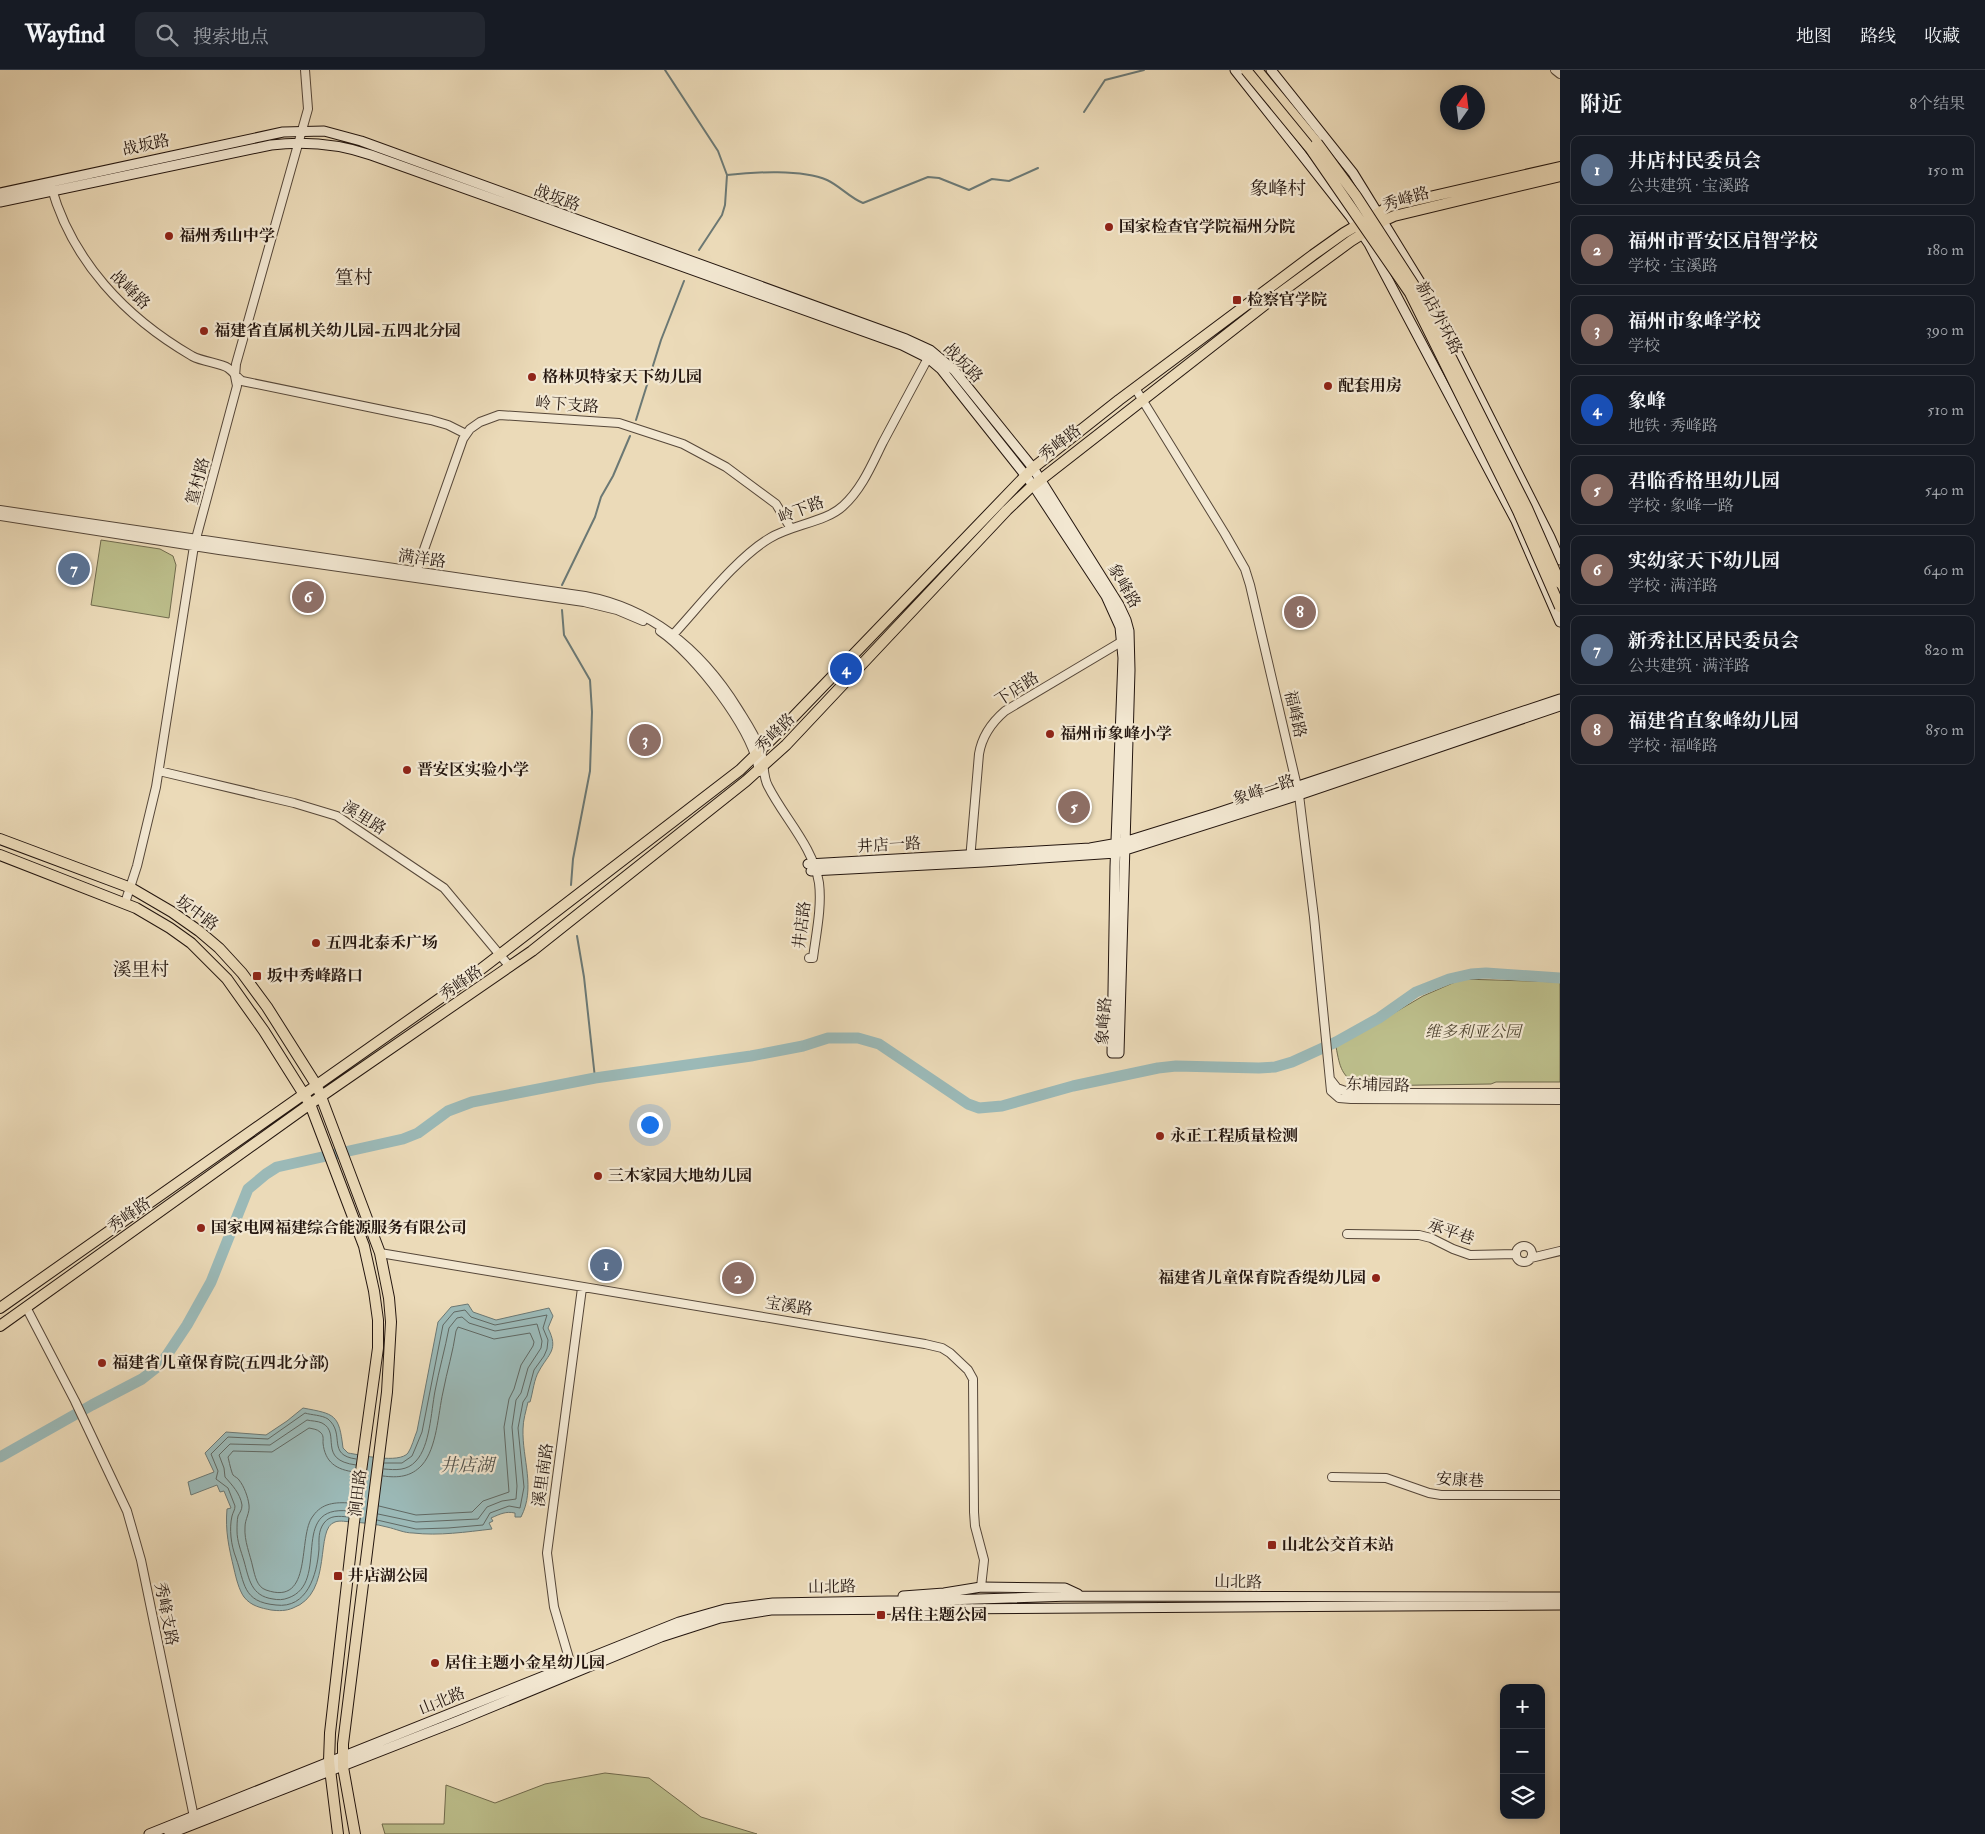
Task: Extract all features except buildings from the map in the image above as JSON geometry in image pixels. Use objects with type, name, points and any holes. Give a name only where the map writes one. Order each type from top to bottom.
[{"type":"main road","points":[[1235,70],[1359,230],[1516,521],[1560,622]]},
{"type":"main road","name":"新店外环路","points":[[1246,70],[1315,155],[1410,293],[1518,511],[1560,607]]},
{"type":"main road","name":"新店外环路","points":[[1257,70],[1346,183],[1417,290],[1523,499],[1560,583]]},
{"type":"main road","points":[[1272,71],[1342,158],[1381,216],[1428,295],[1560,560]]},
{"type":"main road","name":"战坂路","points":[[0,202],[51,186],[255,137],[303,130],[324,131],[361,141],[918,344],[936,354],[954,370],[1036,481]]},
{"type":"main road","name":"战坂路","points":[[0,193],[51,186],[261,146],[300,143],[345,147],[902,345],[928,358],[941,369],[1029,471]]},
{"type":"main road","points":[[1381,216],[1390,206],[1560,167]]},
{"type":"main road","name":"秀峰路","points":[[0,1308],[500,955],[740,770],[759,753],[1029,471],[1135,388],[1313,255],[1381,216],[1394,216],[1560,176]]},
{"type":"main road","name":"秀峰路","points":[[0,1326],[310,1104],[510,967],[762,767],[786,745],[1006,510],[1036,481],[1359,230]]},
{"type":"main road","name":"象峰路","points":[[1036,481],[1106,596],[1126,639],[1112,1053],[1119,1053],[1120,847]]},
{"type":"main road","name":"象峰一路","points":[[1298,791],[1560,699]]},
{"type":"main road","name":"象峰一路","points":[[970,859],[1120,847],[1560,706]]},
{"type":"main road","name":"坂中路","points":[[0,839],[130,888],[154,901],[209,939],[230,959],[267,1007],[322,1096]]},
{"type":"main road","name":"坂中路","points":[[0,855],[125,903],[170,928],[191,943],[214,964],[241,999],[305,1094]]},
{"type":"main road","name":"井店一路","points":[[812,867],[970,859]]},
{"type":"main road","points":[[305,1094],[310,1104]]},
{"type":"main road","name":"涧田路","points":[[322,1096],[380,1253],[390,1310],[390,1357],[345,1720],[342,1761],[355,1834]]},
{"type":"main road","name":"涧田路","points":[[310,1104],[367,1258],[374,1291],[378,1334],[376,1367],[338,1654],[329,1766],[338,1834]]},
{"type":"main road","points":[[854,1601],[944,1593],[981,1587],[1065,1588],[1083,1596]]},
{"type":"main road","name":"山北路","points":[[342,1761],[679,1622],[725,1609],[765,1603],[1083,1596],[1294,1598],[1560,1597]]},
{"type":"main road","name":"山北路","points":[[149,1834],[194,1820],[652,1640],[706,1621],[753,1611],[1560,1604]]},
{"type":"main road","name":"山北路","points":[[169,1834],[194,1820]]},
{"type":"street","name":"篁村路","points":[[125,903],[156,787],[195,543],[237,386],[235,376],[241,348],[308,109],[305,70]]},
{"type":"street","points":[[1555,70],[1560,74]]},
{"type":"street","name":"战峰路","points":[[51,186],[66,226],[83,258],[95,275],[118,300],[153,329],[186,352],[201,360],[227,366],[242,381],[431,420],[448,425],[466,434]]},
{"type":"street","name":"岭下路","points":[[672,637],[748,554],[767,540],[790,528],[835,512],[854,495],[928,358]]},
{"type":"street","name":"福峰路","points":[[1135,388],[1225,534],[1247,575],[1298,791],[1314,917],[1329,1077]]},
{"type":"street","name":"岭下支路","points":[[415,574],[459,446],[466,434],[480,422],[492,417],[506,415],[619,423],[683,444],[726,467],[776,504],[790,528]]},
{"type":"street","name":"满洋路","points":[[0,510],[195,543]]},
{"type":"street","name":"满洋路","points":[[0,516],[415,574],[601,605],[640,620],[672,637],[700,658],[725,688],[754,735],[762,767]]},
{"type":"street","name":"下店路","points":[[970,859],[979,754],[983,739],[990,726],[1005,711],[1126,639]]},
{"type":"street","name":"井店路","points":[[762,767],[764,789],[812,867],[820,893],[813,958],[809,958],[815,893],[812,867]]},
{"type":"street","name":"溪里路","points":[[159,771],[294,803],[337,816],[444,888],[510,967]]},
{"type":"street","name":"东埔园路","points":[[1329,1077],[1337,1088],[1351,1093],[1560,1093]]},
{"type":"street","name":"东埔园路","points":[[1329,1077],[1331,1091],[1337,1097],[1343,1099],[1560,1100]]},
{"type":"street","name":"承平巷","points":[[1347,1234],[1419,1235],[1431,1238],[1470,1255],[1516,1254],[1520,1248],[1527,1247],[1532,1253],[1531,1258],[1560,1252]]},
{"type":"street","name":"宝溪路","points":[[380,1253],[916,1342],[938,1347],[950,1353],[968,1370],[973,1379],[974,1512],[975,1526],[984,1560],[981,1587]]},
{"type":"street","name":"溪里南路","points":[[571,1665],[554,1608],[547,1553],[582,1288]]},
{"type":"street","name":"秀峰支路","points":[[26,1308],[83,1418],[126,1511],[137,1544],[194,1820]]},
{"type":"street","name":"安康巷","points":[[1332,1477],[1386,1478],[1441,1495],[1560,1495]]},
{"type":"green space","points":[[101,540],[160,549],[173,556],[176,565],[169,618],[91,605]]},
{"type":"green space","name":"维多利亚公园","points":[[1462,979],[1560,982],[1560,1082],[1361,1086],[1345,1075],[1340,1066],[1336,1047],[1423,996]]},
{"type":"green space","points":[[605,1773],[649,1778],[701,1817],[757,1834],[385,1834],[382,1824],[444,1824],[446,1785],[495,1803],[545,1784]]},
{"type":"water","name":"井店湖","points":[[468,1304],[473,1312],[496,1320],[549,1308],[553,1316],[548,1328],[553,1341],[553,1347],[536,1378],[524,1422],[523,1440],[528,1495],[521,1517],[515,1517],[515,1513],[503,1513],[491,1518],[493,1521],[489,1523],[492,1529],[443,1534],[410,1533],[370,1524],[335,1522],[329,1527],[325,1536],[319,1576],[314,1589],[306,1600],[288,1610],[271,1610],[250,1603],[241,1591],[232,1561],[227,1525],[227,1509],[231,1508],[224,1491],[220,1492],[217,1485],[191,1495],[188,1482],[214,1472],[205,1453],[226,1432],[266,1435],[303,1408],[329,1414],[334,1418],[340,1428],[343,1448],[348,1453],[380,1458],[403,1456],[408,1453],[417,1431],[438,1322],[451,1307]]},
{"type":"waterway","points":[[665,70],[718,151],[727,175],[725,205],[722,215],[699,250]]},
{"type":"waterway","points":[[1084,112],[1105,80],[1144,70]]},
{"type":"waterway","points":[[727,175],[778,172],[805,174],[827,180],[863,203],[928,177],[939,178],[969,190],[992,179],[1009,181],[1038,168]]},
{"type":"waterway","points":[[636,420],[661,340],[684,281]]},
{"type":"waterway","points":[[562,585],[595,517],[601,497],[613,476],[630,436]]},
{"type":"waterway","points":[[562,610],[564,635],[590,680],[592,712],[590,771],[573,859],[571,885]]},
{"type":"waterway","points":[[577,936],[584,977],[595,1078]]},
{"type":"waterway","points":[[0,1457],[142,1379],[161,1364],[187,1325],[211,1282],[248,1189],[266,1174],[277,1167],[403,1139],[418,1133],[448,1111],[472,1102],[595,1078],[751,1056],[803,1046],[828,1038],[858,1038],[879,1044],[968,1104],[979,1108],[1002,1106],[1073,1086],[1158,1068],[1176,1066],[1275,1067],[1292,1062],[1336,1042],[1379,1018],[1416,992],[1449,979],[1486,973],[1560,978]]},
{"type":"place","name":"国家检查官学院福州分院","points":[[1109,227]]},
{"type":"place","name":"福州秀山中学","points":[[169,236]]},
{"type":"place","name":"检察官学院","points":[[1237,300]]},
{"type":"place","name":"福建省直属机关幼儿园-五四北分园","points":[[204,331]]},
{"type":"place","name":"格林贝特家天下幼儿园","points":[[532,377]]},
{"type":"place","name":"配套用房","points":[[1328,386]]},
{"type":"place","name":"新秀社区居民委员会","points":[[74,569]]},
{"type":"place","name":"实幼家天下幼儿园","points":[[308,597]]},
{"type":"place","name":"福建省直象峰幼儿园","points":[[1300,612]]},
{"type":"place","name":"象峰","points":[[846,669]]},
{"type":"place","name":"福州市象峰小学","points":[[1050,734]]},
{"type":"place","name":"福州市象峰学校","points":[[645,740]]},
{"type":"place","name":"晋安区实验小学","points":[[407,770]]},
{"type":"place","name":"君临香格里幼儿园","points":[[1074,807]]},
{"type":"place","name":"五四北泰禾广场","points":[[316,943]]},
{"type":"place","name":"坂中秀峰路口","points":[[257,976]]},
{"type":"place","name":"永正工程质量检测","points":[[1160,1136]]},
{"type":"place","name":"三木家园大地幼儿园","points":[[598,1176]]},
{"type":"place","name":"国家电网福建综合能源服务有限公司","points":[[201,1228]]},
{"type":"place","name":"井店村民委员会","points":[[606,1265]]},
{"type":"place","name":"福州市晋安区启智学校","points":[[738,1278]]},
{"type":"place","name":"福建省儿童保育院香缇幼儿园","points":[[1376,1278]]},
{"type":"place","name":"福建省儿童保育院(五四北分部)","points":[[102,1363]]},
{"type":"place","name":"山北公交首末站","points":[[1272,1545]]},
{"type":"place","name":"井店湖公园","points":[[338,1576]]},
{"type":"place","name":"居住主题公园","points":[[881,1615]]},
{"type":"place","name":"居住主题小金星幼儿园","points":[[435,1663]]},
{"type":"district","name":"象峰村","points":[[1278,189]]},
{"type":"district","name":"篁村","points":[[354,278]]},
{"type":"district","name":"溪里村","points":[[141,970]]}]
